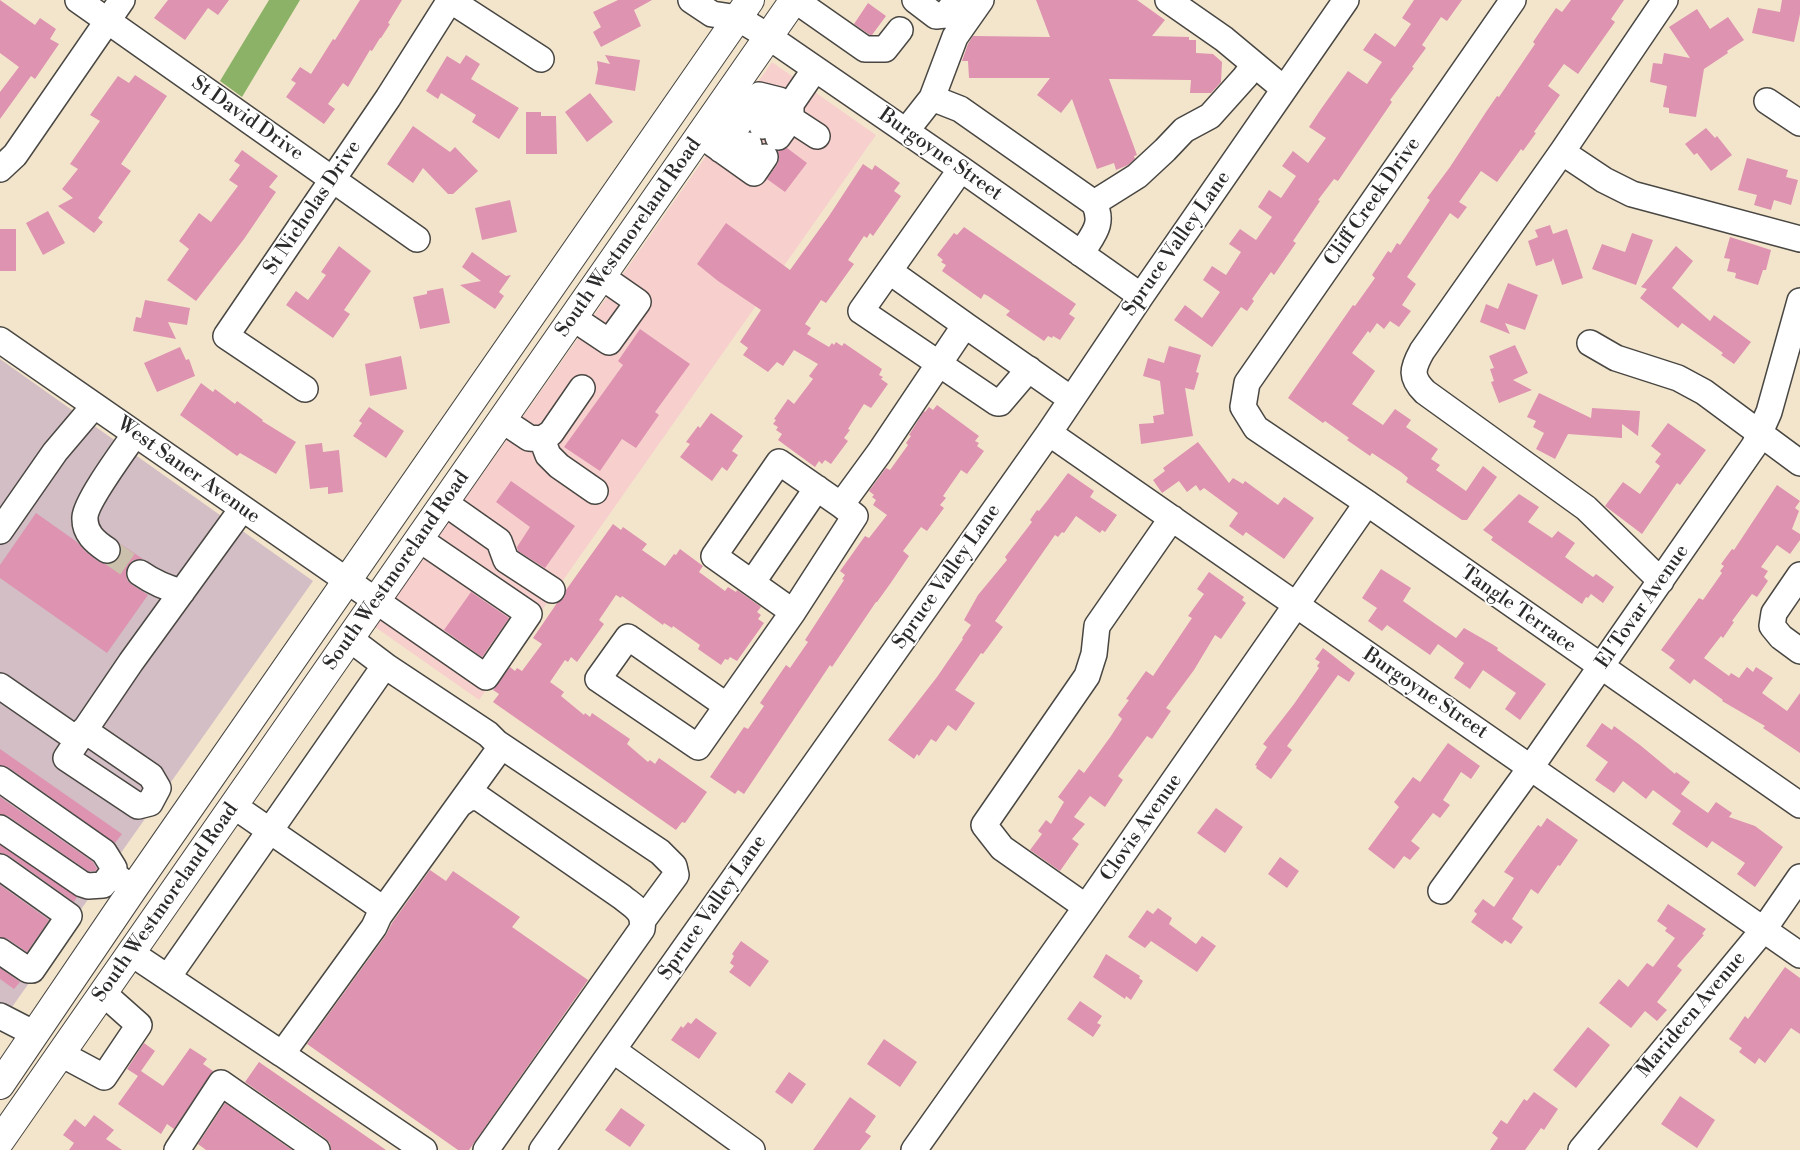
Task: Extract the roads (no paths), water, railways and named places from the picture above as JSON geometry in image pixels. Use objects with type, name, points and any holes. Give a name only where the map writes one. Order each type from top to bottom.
[{"type":"main road","name":"South Westmoreland Road","points":[[0,1141],[602,277],[758,130],[744,72],[794,0]]},
{"type":"main road","name":"South Westmoreland Road","points":[[0,1084],[35,1034],[123,881],[205,786],[740,6]]},
{"type":"main road","points":[[205,786],[234,806]]},
{"type":"main road","points":[[123,881],[162,909]]},
{"type":"street","name":"St David Drive","points":[[78,0],[416,239]]},
{"type":"street","points":[[0,169],[15,155],[122,0]]},
{"type":"street","points":[[450,0],[541,59]]},
{"type":"street","name":"St Nicholas Drive","points":[[305,389],[226,336],[388,98],[450,0]]},
{"type":"street","name":"Burgoyne Street","points":[[691,0],[712,14],[740,6],[769,37],[961,169],[1140,296]]},
{"type":"street","points":[[794,0],[865,49],[885,49],[900,30]]},
{"type":"street","points":[[915,0],[936,16],[945,15],[957,0]]},
{"type":"street","points":[[906,131],[932,98],[955,37],[981,0]]},
{"type":"street","points":[[1168,0],[1224,39],[1284,89]]},
{"type":"street","name":"Spruce Valley Lane","points":[[542,1150],[1049,433],[1140,296],[1346,0]]},
{"type":"street","name":"Cliff Creek Drive","points":[[1243,407],[1247,383],[1513,0]]},
{"type":"street","points":[[1661,581],[1586,508],[1424,392],[1416,384],[1414,365],[1665,0]]},
{"type":"street","points":[[1094,203],[1137,176],[1166,150],[1184,130],[1210,116],[1254,65]]},
{"type":"street","points":[[758,130],[815,69]]},
{"type":"street","points":[[744,72],[758,130]]},
{"type":"street","points":[[932,98],[960,108],[1094,203],[1099,213],[1098,224],[1081,254]]},
{"type":"street","points":[[1767,101],[1800,123]]},
{"type":"street","points":[[758,130],[816,136]]},
{"type":"street","points":[[1562,152],[1604,180],[1632,194],[1800,239]]},
{"type":"street","points":[[961,169],[861,311],[997,403],[1000,403],[1029,369]]},
{"type":"street","points":[[889,271],[1071,399]]},
{"type":"street","points":[[573,318],[609,342],[638,302],[602,277]]},
{"type":"street","name":"El Tovar Avenue","points":[[1441,891],[1531,767],[1754,446],[1761,434],[1769,412],[1800,301]]},
{"type":"street","points":[[842,505],[965,324]]},
{"type":"street","name":"West Saner Avenue","points":[[0,340],[486,676],[529,614],[419,539]]},
{"type":"street","points":[[1590,343],[1616,358],[1678,378],[1704,392],[1800,463]]},
{"type":"street","points":[[502,420],[529,438],[542,439],[551,433],[582,388]]},
{"type":"street","points":[[0,531],[54,452],[94,406]]},
{"type":"street","name":"Tangle Terrace","points":[[1243,407],[1256,428],[1367,503],[1800,806]]},
{"type":"street","name":"Burgoyne Street","points":[[1049,433],[1296,606],[1764,928],[1800,955]]},
{"type":"street","points":[[106,550],[88,534],[85,516],[90,501],[134,434]]},
{"type":"street","points":[[542,439],[548,455],[559,466],[595,490]]},
{"type":"street","points":[[727,706],[628,637],[598,679],[698,748],[793,612],[855,516],[780,462],[714,556],[793,612]]},
{"type":"street","points":[[752,583],[817,488]]},
{"type":"street","points":[[445,503],[499,541],[506,560],[552,590]]},
{"type":"street","name":"Clovis Avenue","points":[[914,1150],[1086,907],[1367,503]]},
{"type":"street","points":[[0,686],[81,735],[131,662],[242,509]]},
{"type":"street","points":[[1086,907],[1002,848],[984,825],[1087,676],[1094,654],[1097,626],[1172,518]]},
{"type":"street","points":[[140,573],[168,589],[182,592]]},
{"type":"street","points":[[1800,575],[1774,613],[1772,626],[1781,637],[1800,651]]},
{"type":"street","points":[[350,639],[387,667],[488,734],[497,743],[660,852],[674,866],[676,875],[643,920],[642,929],[486,1150]]},
{"type":"street","points":[[168,978],[381,671],[387,667]]},
{"type":"street","points":[[282,1054],[498,751],[497,743]]},
{"type":"street","points":[[0,779],[104,852],[123,881],[88,886],[0,828]]},
{"type":"street","points":[[459,805],[470,797],[479,798],[622,897],[638,910],[643,920]]},
{"type":"street","points":[[234,806],[380,906],[379,916]]},
{"type":"street","points":[[0,867],[69,916],[32,970],[28,970],[0,951]]},
{"type":"street","name":"Marideen Avenue","points":[[1581,1150],[1764,928],[1800,877]]},
{"type":"street","points":[[131,953],[424,1150]]},
{"type":"street","points":[[61,1054],[104,1077],[139,1025],[103,993]]},
{"type":"street","points":[[0,1016],[35,1034]]},
{"type":"street","points":[[613,1050],[752,1150]]},
{"type":"street","points":[[177,1150],[222,1083],[318,1150]]},
{"type":"tunnel","points":[[107,550],[140,573]]}]
